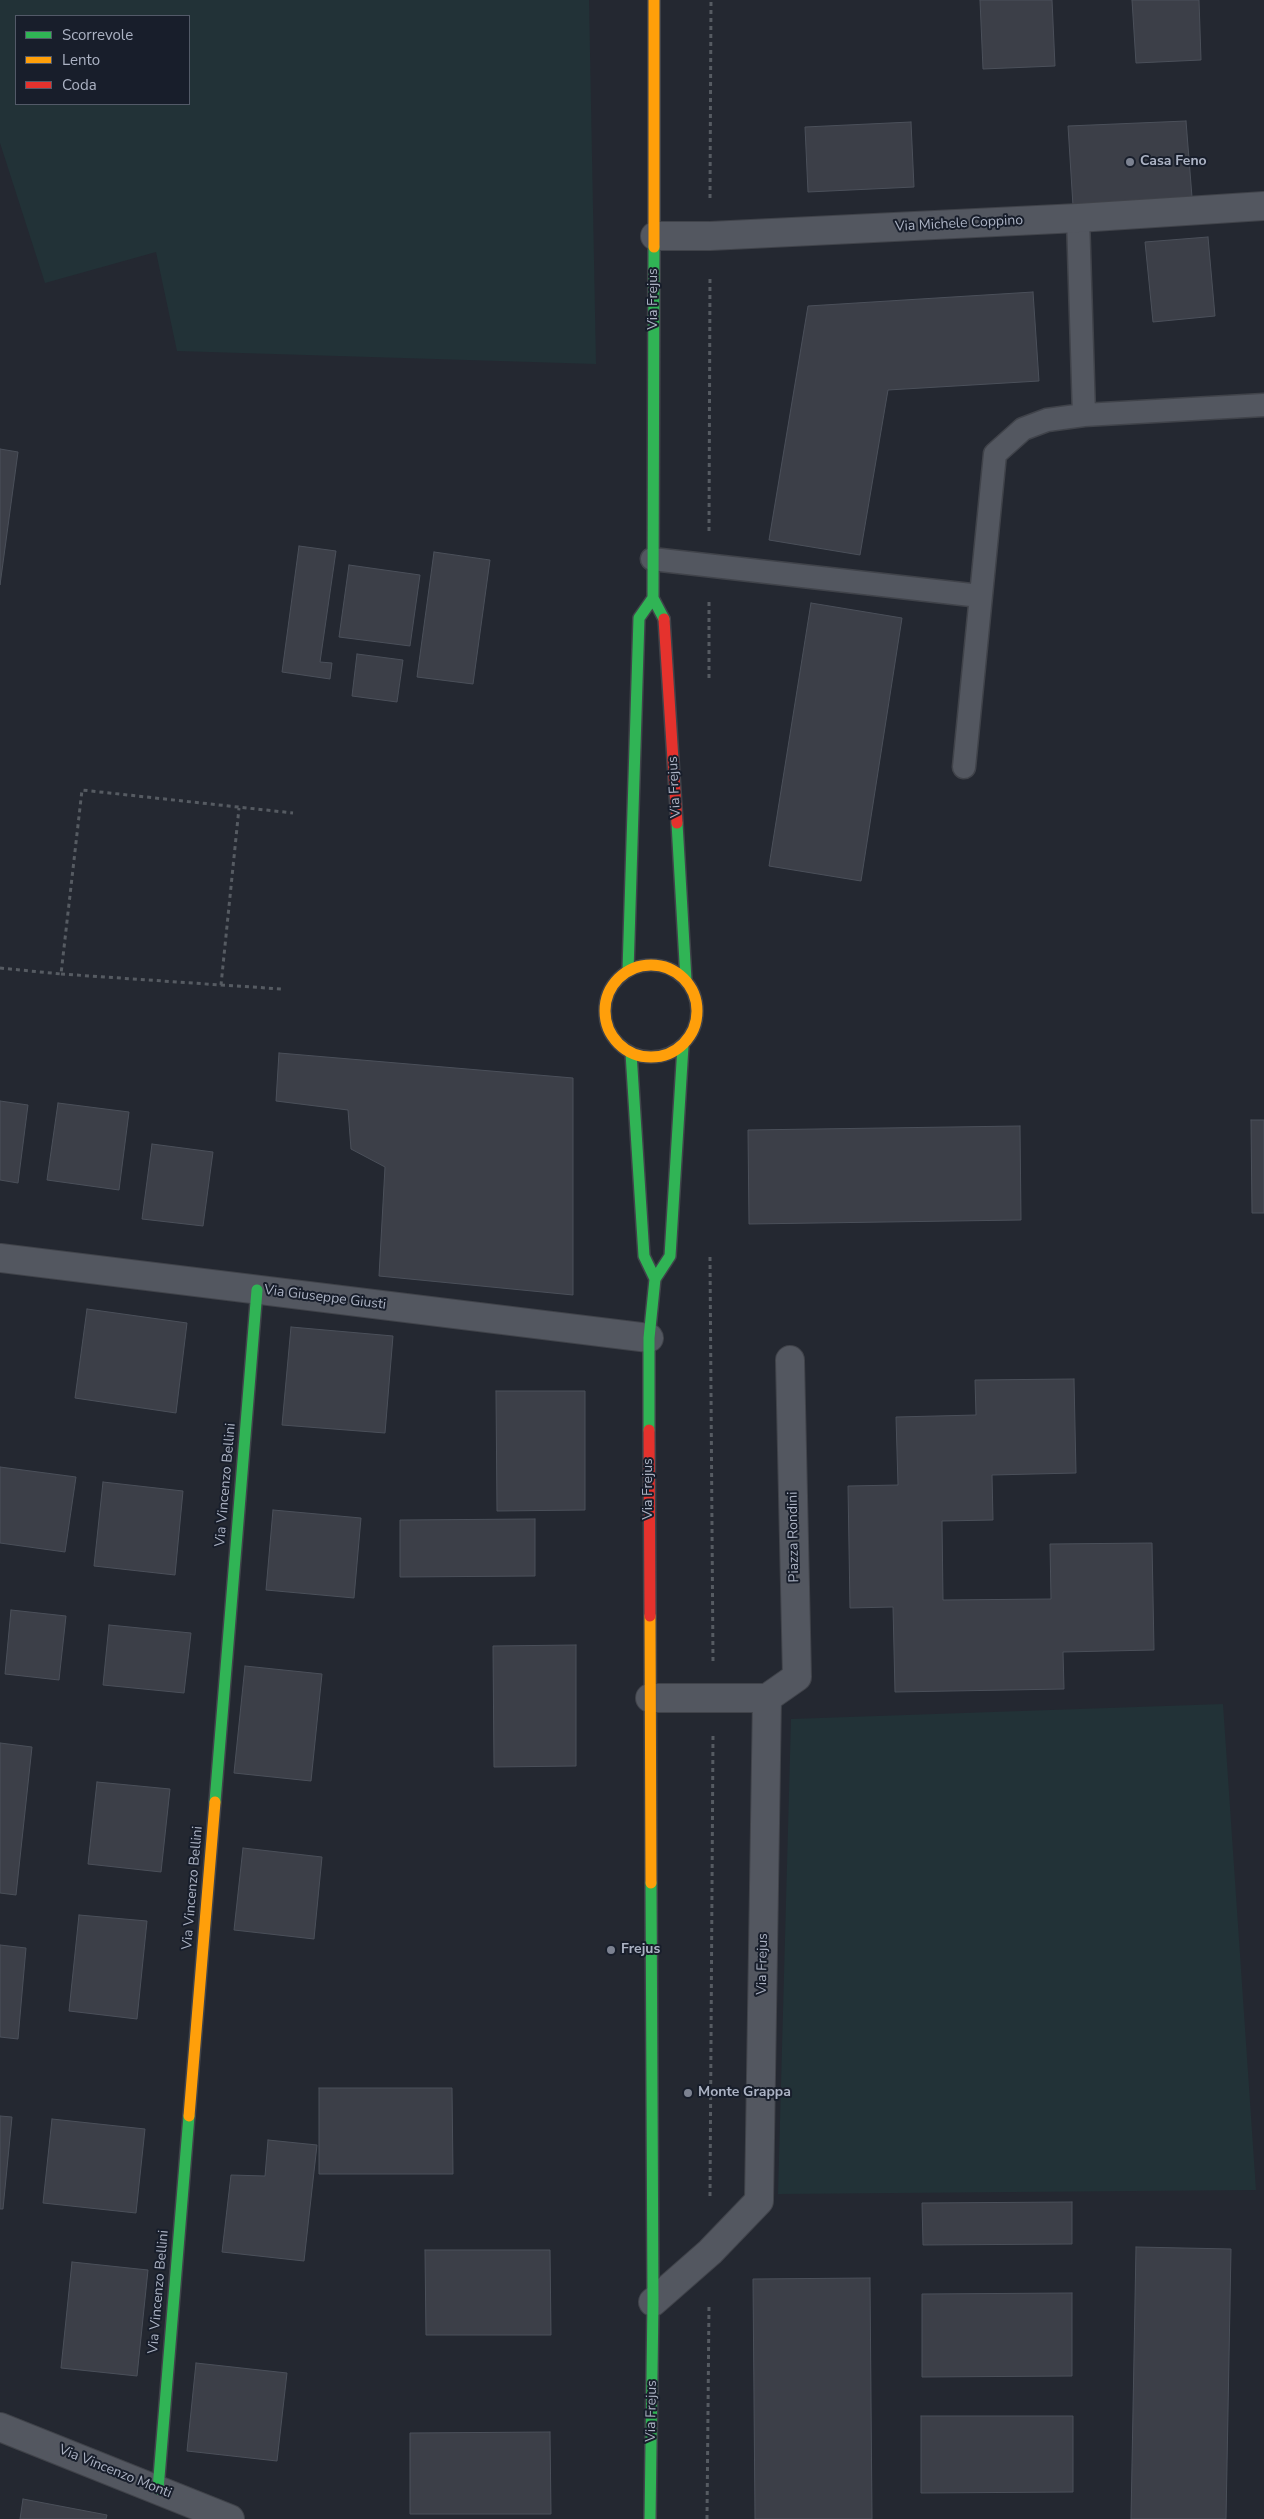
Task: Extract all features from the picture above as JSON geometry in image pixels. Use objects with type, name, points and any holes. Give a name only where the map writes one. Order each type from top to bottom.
[{"type":"street","name":"Via Frejus","points":[[654,0],[655,236],[652,598],[665,621],[686,980]]},
{"type":"street","name":"Via Michele Coppino","points":[[655,236],[710,236],[1078,218],[1264,206]]},
{"type":"street","points":[[628,971],[639,618],[652,598]]},
{"type":"street","points":[[654,964],[672,969],[686,980],[695,996],[698,1014],[694,1031],[683,1046],[667,1055],[648,1058],[631,1053],[616,1042],[607,1026],[604,1008],[609,990],[620,976],[636,966],[654,964]]},
{"type":"street","name":"Via Frejus","points":[[650,2519],[653,2302],[649,1338],[656,1279],[670,1256],[683,1046]]},
{"type":"street","points":[[631,1053],[644,1256],[656,1279]]},
{"type":"street","name":"Via Giuseppe Giusti","points":[[0,1258],[649,1338]]},
{"type":"street","name":"Via Vincenzo Bellini","points":[[158,2489],[257,1290]]},
{"type":"street","name":"Piazza Rondini","points":[[767,1698],[797,1677],[790,1360]]},
{"type":"street","points":[[650,1698],[767,1698]]},
{"type":"street","name":"Via Frejus","points":[[653,2302],[710,2252],[759,2201],[767,1698]]},
{"type":"street","name":"Via Vincenzo Monti","points":[[0,2427],[230,2519]]},
{"type":"lane","points":[[1078,218],[1084,416]]},
{"type":"lane","points":[[964,767],[995,454],[1023,429],[1048,420],[1084,416],[1264,406]]},
{"type":"lane","points":[[652,559],[980,596]]},
{"type":"path","points":[[61,974],[82,790],[293,813]]},
{"type":"path","points":[[221,985],[239,808]]},
{"type":"path","points":[[0,968],[282,989]]},
{"type":"shaded area","points":[[0,0],[589,0],[596,364],[177,351],[156,252],[45,283],[0,143]]},
{"type":"shaded area","points":[[1223,1704],[1256,2190],[778,2194],[791,1719]]},
{"type":"building","points":[[980,0],[1052,0],[1055,66],[983,69]]},
{"type":"building","points":[[1132,0],[1199,0],[1201,60],[1136,63]]},
{"type":"building","name":"Casa Feno","points":[[1186,121],[1192,197],[1073,206],[1068,126]]},
{"type":"building","points":[[911,122],[914,187],[808,192],[805,127]]},
{"type":"building","points":[[1208,237],[1215,316],[1153,322],[1145,242]]},
{"type":"building","points":[[1033,292],[1039,381],[888,390],[860,555],[769,540],[808,306]]},
{"type":"building","points":[[0,449],[18,452],[0,585]]},
{"type":"building","points":[[299,546],[336,551],[320,662],[332,663],[330,679],[282,672]]},
{"type":"building","points":[[434,552],[490,560],[473,684],[417,677]]},
{"type":"building","points":[[349,565],[420,575],[410,646],[339,637]]},
{"type":"building","points":[[811,603],[902,618],[861,881],[769,866]]},
{"type":"building","points":[[357,654],[403,660],[397,702],[352,696]]},
{"type":"building","points":[[279,1053],[573,1078],[573,1295],[379,1276],[385,1167],[351,1149],[348,1110],[276,1101]]},
{"type":"building","points":[[0,1101],[28,1105],[18,1183],[0,1180]]},
{"type":"building","points":[[58,1103],[129,1112],[119,1190],[47,1180]]},
{"type":"building","points":[[1251,1120],[1264,1120],[1264,1213],[1252,1213]]},
{"type":"building","points":[[1020,1126],[1021,1220],[749,1224],[748,1130]]},
{"type":"building","points":[[152,1144],[213,1152],[203,1226],[142,1219]]},
{"type":"building","points":[[87,1309],[187,1323],[176,1413],[75,1398]]},
{"type":"building","points":[[291,1327],[393,1336],[385,1433],[282,1425]]},
{"type":"building","points":[[1074,1379],[1076,1473],[992,1475],[993,1520],[942,1521],[943,1600],[1051,1599],[1050,1544],[1152,1543],[1154,1650],[1063,1652],[1064,1689],[895,1692],[893,1607],[850,1608],[848,1486],[898,1485],[896,1417],[976,1415],[975,1380]]},
{"type":"building","points":[[496,1391],[585,1391],[585,1510],[497,1511]]},
{"type":"building","points":[[0,1467],[76,1477],[65,1552],[0,1543]]},
{"type":"building","points":[[103,1482],[183,1491],[175,1575],[94,1566]]},
{"type":"building","points":[[273,1510],[361,1518],[354,1598],[266,1590]]},
{"type":"building","points":[[535,1519],[535,1576],[400,1577],[400,1520]]},
{"type":"building","points":[[11,1610],[66,1616],[59,1680],[5,1674]]},
{"type":"building","points":[[109,1625],[191,1633],[184,1693],[103,1685]]},
{"type":"building","points":[[576,1645],[576,1766],[494,1767],[493,1646]]},
{"type":"building","points":[[245,1666],[322,1674],[311,1781],[234,1773]]},
{"type":"building","points":[[0,1743],[32,1747],[16,1895],[0,1893]]},
{"type":"building","points":[[97,1782],[170,1789],[161,1872],[88,1864]]},
{"type":"building","points":[[243,1848],[322,1857],[314,1939],[234,1930]]},
{"type":"building","points":[[79,1915],[147,1921],[137,2019],[69,2011]]},
{"type":"building","points":[[0,1945],[26,1948],[18,2039],[0,2037]]},
{"type":"building","points":[[319,2088],[452,2088],[453,2174],[319,2174]]},
{"type":"building","points":[[0,2116],[12,2117],[3,2209],[0,2209]]},
{"type":"building","points":[[52,2119],[145,2129],[136,2213],[43,2203]]},
{"type":"building","points":[[268,2140],[317,2145],[304,2261],[222,2252],[231,2175],[265,2176]]},
{"type":"building","points":[[1072,2202],[1072,2244],[923,2245],[922,2203]]},
{"type":"building","points":[[1136,2247],[1231,2249],[1226,2519],[1131,2519]]},
{"type":"building","points":[[425,2250],[550,2250],[551,2335],[426,2335]]},
{"type":"building","points":[[72,2262],[148,2270],[137,2376],[61,2368]]},
{"type":"building","points":[[870,2278],[872,2519],[755,2519],[753,2279]]},
{"type":"building","points":[[1072,2293],[1072,2376],[922,2377],[922,2294]]},
{"type":"building","points":[[196,2363],[287,2373],[277,2461],[187,2451]]},
{"type":"building","points":[[921,2416],[1073,2416],[1073,2492],[921,2493]]},
{"type":"building","points":[[550,2432],[551,2514],[410,2514],[410,2433]]},
{"type":"building","points":[[23,2499],[107,2515],[106,2519],[20,2519]]},
{"type":"traffic: fast","points":[[654,247],[653,598],[664,619]]},
{"type":"traffic: fast","points":[[628,971],[639,618],[653,598]]},
{"type":"traffic: fast","points":[[677,823],[686,980]]},
{"type":"traffic: fast","points":[[649,1430],[649,1338],[655,1279],[670,1256],[683,1046]]},
{"type":"traffic: fast","points":[[631,1053],[644,1256],[655,1279]]},
{"type":"traffic: fast","points":[[215,1802],[257,1290]]},
{"type":"traffic: fast","points":[[650,2519],[653,2302],[651,1883]]},
{"type":"traffic: fast","points":[[158,2489],[189,2116]]},
{"type":"traffic: slow","points":[[654,0],[654,247]]},
{"type":"traffic: slow","points":[[651,965],[669,968],[684,978],[694,993],[697,1011],[694,1029],[684,1044],[669,1054],[651,1057],[633,1054],[618,1044],[608,1029],[605,1011],[608,993],[618,978],[633,968],[651,965]]},
{"type":"traffic: slow","points":[[650,1616],[651,1883]]},
{"type":"traffic: slow","points":[[189,2116],[215,1802]]},
{"type":"traffic: jam","points":[[664,619],[677,823]]},
{"type":"traffic: jam","points":[[649,1430],[650,1616]]},
{"type":"place","name":"Casa Feno","points":[[1130,162]]},
{"type":"place","name":"Frejus","points":[[611,1950]]},
{"type":"place","name":"Monte Grappa","points":[[688,2093]]}]
